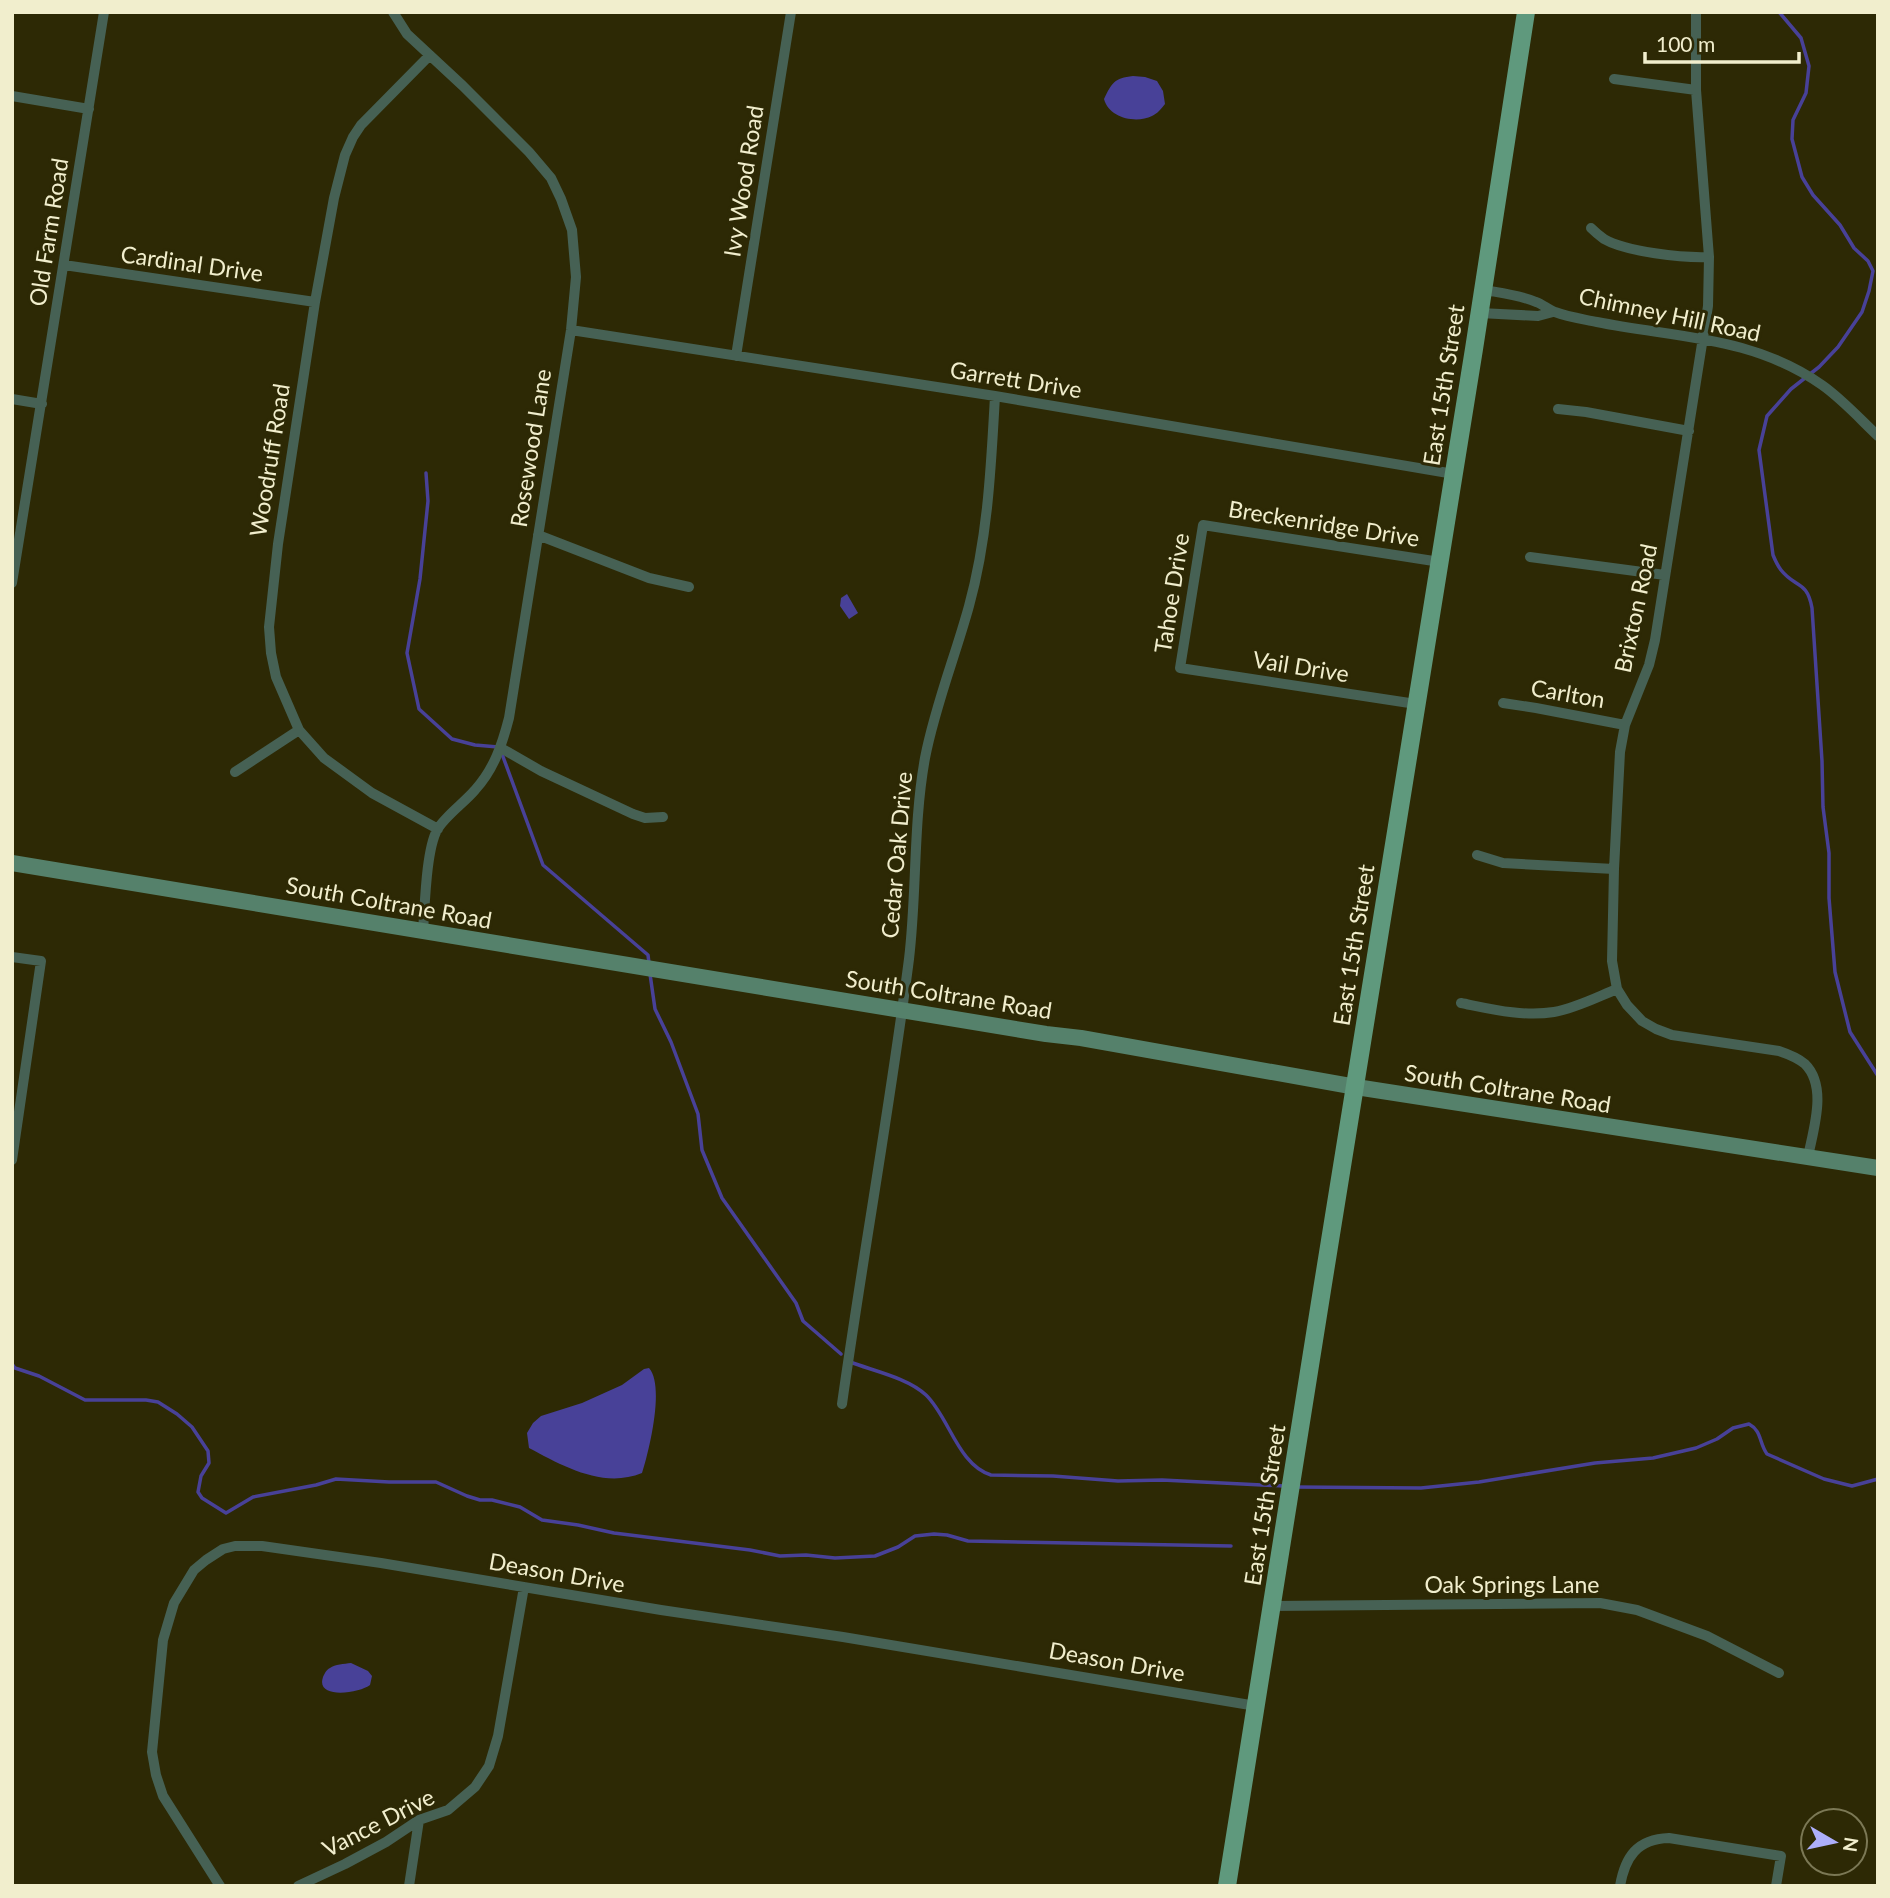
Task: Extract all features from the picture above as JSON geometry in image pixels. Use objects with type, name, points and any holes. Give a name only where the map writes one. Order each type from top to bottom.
[{"type":"main road","name":"East 15th Street","points":[[1227,1886],[1484,290],[1526,12]]},
{"type":"main road","name":"South Coltrane Road","points":[[12,863],[1081,1038],[1356,1087],[1878,1168]]},
{"type":"street","name":"Old Farm Road","points":[[12,583],[104,12]]},
{"type":"street","name":"Rosewood Lane","points":[[393,12],[407,34],[463,86],[551,178],[572,230],[576,277],[571,330],[509,718],[494,765],[475,790],[438,829],[430,851],[423,931]]},
{"type":"street","name":"Ivy Wood Road","points":[[736,356],[791,12]]},
{"type":"street","name":"Brixton Road","points":[[1696,12],[1696,90],[1709,257],[1708,306],[1649,665],[1625,725],[1620,752],[1612,961],[1617,989],[1627,1005],[1642,1021],[1656,1029],[1672,1035],[1779,1051],[1805,1064],[1813,1077],[1817,1094],[1808,1157]]},
{"type":"street","name":"Woodruff Road","points":[[429,55],[361,125],[345,155],[334,198],[315,302],[278,544],[269,627],[276,677],[299,730],[324,758],[347,776],[372,793],[438,829]]},
{"type":"street","points":[[1614,79],[1696,90]]},
{"type":"street","points":[[12,96],[89,109]]},
{"type":"street","points":[[1591,228],[1603,238],[1622,246],[1686,258],[1709,257]]},
{"type":"street","name":"Cardinal Drive","points":[[64,265],[315,302]]},
{"type":"street","points":[[1484,290],[1538,302],[1553,312]]},
{"type":"street","points":[[1480,313],[1538,316],[1553,312]]},
{"type":"street","name":"Chimney Hill Road","points":[[1553,312],[1704,338],[1774,358],[1824,386],[1878,436]]},
{"type":"street","name":"Garrett Drive","points":[[571,330],[995,396],[1454,474]]},
{"type":"street","name":"Cedar Oak Drive","points":[[842,1404],[912,936],[920,789],[940,700],[969,607],[984,536],[990,487],[995,396]]},
{"type":"street","points":[[12,399],[41,404]]},
{"type":"street","points":[[1558,409],[1689,431]]},
{"type":"street","name":"Breckenridge Drive","points":[[1203,525],[1440,562]]},
{"type":"street","name":"Tahoe Drive","points":[[1180,668],[1203,525]]},
{"type":"street","points":[[538,535],[649,578],[689,587]]},
{"type":"street","points":[[1530,557],[1665,575]]},
{"type":"street","name":"Vail Drive","points":[[1180,668],[1416,704]]},
{"type":"street","name":"Carlton","points":[[1503,704],[1625,725]]},
{"type":"street","points":[[235,772],[299,730]]},
{"type":"street","points":[[500,752],[633,814],[645,818],[663,817]]},
{"type":"street","points":[[1478,855],[1503,863],[1614,869]]},
{"type":"street","points":[[12,957],[41,961],[12,1160]]},
{"type":"street","points":[[1461,1003],[1530,1014],[1555,1012],[1617,989]]},
{"type":"street","name":"Deason Drive","points":[[220,1886],[163,1796],[152,1752],[163,1640],[174,1603],[194,1570],[223,1549],[235,1546],[262,1546],[524,1587],[1256,1706]]},
{"type":"street","name":"Vance Drive","points":[[298,1886],[376,1847],[419,1820],[448,1810],[475,1787],[489,1766],[499,1736],[524,1587]]},
{"type":"street","name":"Oak Springs Lane","points":[[1273,1606],[1531,1605],[1600,1602],[1637,1610],[1701,1634],[1779,1673]]},
{"type":"street","points":[[409,1886],[419,1820]]},
{"type":"street","points":[[1620,1886],[1630,1855],[1643,1844],[1669,1838],[1781,1856],[1776,1886]]},
{"type":"shaded area","points":[[1133,76],[1157,81],[1163,91],[1165,104],[1154,115],[1138,119],[1124,118],[1107,106],[1104,99],[1112,85],[1122,78]]},
{"type":"shaded area","points":[[847,594],[858,613],[849,619],[840,606],[841,598]]},
{"type":"shaded area","points":[[649,1368],[654,1377],[656,1403],[652,1435],[642,1473],[627,1477],[598,1477],[569,1468],[529,1448],[527,1433],[541,1416],[582,1403],[622,1385]]},
{"type":"shaded area","points":[[351,1663],[368,1671],[372,1676],[370,1685],[340,1693],[326,1689],[322,1684],[328,1670],[337,1665]]},
{"type":"waterway","points":[[1779,12],[1801,38],[1809,66],[1806,93],[1793,120],[1792,139],[1802,177],[1873,271],[1862,312],[1838,347],[1819,367],[1791,389],[1767,416],[1759,450],[1773,555],[1786,576],[1804,588],[1812,608],[1835,972],[1850,1032],[1878,1076]]},
{"type":"waterway","points":[[426,473],[428,501],[420,579],[407,653],[419,709],[452,739],[498,747]]},
{"type":"waterway","points":[[502,754],[543,865],[648,955],[649,963]]},
{"type":"waterway","points":[[650,974],[655,1009],[671,1042],[698,1114],[702,1150],[722,1198],[796,1303],[803,1321],[841,1354]]},
{"type":"waterway","points":[[850,1362],[900,1379],[919,1389],[934,1404],[970,1461],[991,1475],[1284,1486]]},
{"type":"waterway","points":[[12,1364],[15,1368],[39,1376],[85,1400],[146,1400],[158,1402],[177,1414],[192,1427],[208,1451],[209,1463],[201,1476],[198,1492],[202,1498],[226,1513],[253,1497],[336,1479],[436,1482],[480,1500],[520,1507],[542,1520],[780,1556],[875,1556],[898,1547],[915,1536],[934,1534],[968,1541],[1231,1546]]},
{"type":"waterway","points":[[1295,1487],[1421,1488],[1479,1482],[1595,1463],[1653,1458],[1696,1448],[1733,1428],[1749,1424],[1756,1430],[1767,1454],[1824,1479],[1852,1486],[1878,1479]]}]
